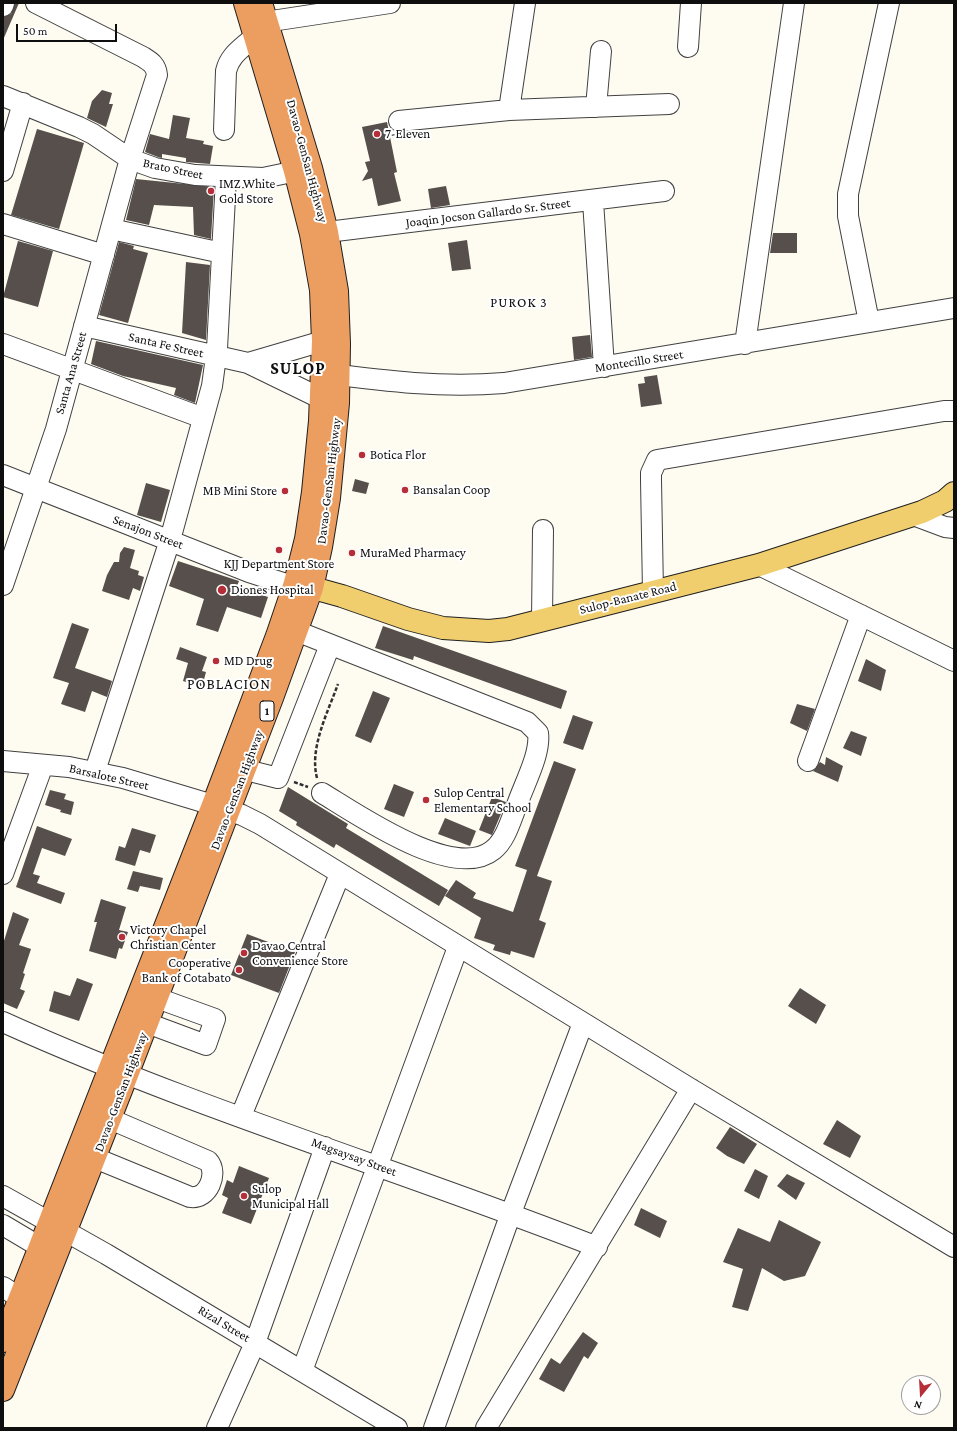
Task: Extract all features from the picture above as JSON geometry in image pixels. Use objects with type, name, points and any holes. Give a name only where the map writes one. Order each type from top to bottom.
[{"type":"highway","name":"Davao-GenSan Highway","points":[[3,1390],[58,1227],[221,808],[289,628],[303,585],[322,547],[329,498],[331,374],[337,291],[259,21],[245,3]]},
{"type":"highway","name":"Davao-GenSan Highway","points":[[303,585],[306,539],[313,492],[322,399],[331,374],[323,341],[319,233]]},
{"type":"highway","name":"Davao-GenSan Highway","points":[[3,1342],[12,1293],[40,1247],[58,1227],[95,1158],[110,1119],[119,1072],[147,1023],[157,998],[221,808]]},
{"type":"main road","name":"Sulop-Banate Road","points":[[303,585],[414,621],[443,628],[489,631],[508,629],[759,565],[913,515],[945,501],[954,493]]},
{"type":"street","name":"Santa Ana Street","points":[[3,585],[36,488],[72,369],[130,159],[156,82],[156,68],[152,62],[36,3]]},
{"type":"street","points":[[224,130],[226,71],[228,63],[237,51],[245,47],[259,21],[390,3]]},
{"type":"street","points":[[509,110],[525,3]]},
{"type":"street","points":[[688,47],[691,3]]},
{"type":"street","points":[[745,344],[794,3]]},
{"type":"street","points":[[869,322],[848,216],[848,194],[889,3]]},
{"type":"street","points":[[596,107],[601,51]]},
{"type":"street","name":"Brato Street","points":[[3,96],[23,103],[93,134],[130,159],[155,168],[195,175],[226,178],[263,178],[303,169]]},
{"type":"street","points":[[3,171],[7,145],[23,103]]},
{"type":"street","points":[[400,121],[509,110],[669,104]]},
{"type":"street","points":[[96,772],[170,540],[203,418],[216,357],[226,178]]},
{"type":"street","name":"Joaqin Jocson Gallardo Sr. Street","points":[[319,233],[593,201],[664,191]]},
{"type":"street","points":[[593,201],[604,367]]},
{"type":"street","points":[[3,224],[104,256]]},
{"type":"street","points":[[111,229],[222,253]]},
{"type":"street","name":"Montecillo Street","points":[[331,374],[397,383],[441,386],[504,383],[954,308]]},
{"type":"street","name":"Santa Fe Street","points":[[84,326],[248,363],[322,399]]},
{"type":"street","name":"Santa Fe Street","points":[[248,363],[323,341]]},
{"type":"street","points":[[3,344],[203,418]]},
{"type":"street","points":[[653,592],[651,473],[657,460],[944,411],[954,411]]},
{"type":"street","name":"Senajon Street","points":[[3,475],[271,579],[286,584],[303,585]]},
{"type":"street","points":[[913,515],[945,527],[954,528]]},
{"type":"street","points":[[542,620],[543,530]]},
{"type":"street","points":[[759,565],[954,661]]},
{"type":"street","points":[[808,761],[861,615]]},
{"type":"street","points":[[289,628],[527,722],[538,733],[538,749],[507,830],[493,850],[482,856],[467,858],[450,856],[416,847],[396,838],[322,793]]},
{"type":"street","points":[[236,767],[278,778],[330,645]]},
{"type":"street","name":"Barsalote Street","points":[[3,761],[96,772],[221,808],[260,824],[458,947],[954,1247]]},
{"type":"street","points":[[3,874],[43,765]]},
{"type":"street","points":[[241,1116],[340,874]]},
{"type":"street","points":[[302,1371],[458,947]]},
{"type":"street","points":[[147,1023],[206,1045],[215,1019],[157,998]]},
{"type":"street","name":"Magsaysay Street","points":[[3,1022],[119,1072],[511,1214],[597,1247]]},
{"type":"street","points":[[434,1428],[511,1214],[583,1023]]},
{"type":"street","points":[[486,1428],[597,1247],[691,1089]]},
{"type":"street","points":[[95,1158],[190,1197],[201,1197],[205,1193],[210,1183],[212,1168],[208,1160],[110,1119]]},
{"type":"street","points":[[217,1428],[255,1343],[325,1147]]},
{"type":"street","name":"Rizal Street","points":[[3,1196],[397,1428]]},
{"type":"street","points":[[3,1225],[40,1247]]},
{"type":"path","points":[[322,793],[316,775],[316,750],[338,684]]},
{"type":"path","points":[[278,778],[322,793]]},
{"type":"building","points":[[15,3],[19,3],[3,40],[3,17],[11,14]]},
{"type":"building","points":[[102,90],[112,93],[109,104],[113,104],[106,127],[87,118],[92,101]]},
{"type":"building","points":[[173,115],[190,118],[186,138],[204,141],[203,144],[213,146],[210,164],[186,162],[186,158],[162,154],[162,158],[145,152],[150,134],[169,139]]},
{"type":"building","points":[[387,122],[397,172],[394,173],[401,201],[378,206],[372,178],[362,181],[368,171],[365,162],[370,161],[362,127]]},
{"type":"building","points":[[37,129],[84,143],[59,229],[11,215]]},
{"type":"building","points":[[136,179],[214,187],[211,239],[194,235],[193,207],[154,205],[149,225],[126,220]]},
{"type":"building","points":[[446,186],[450,205],[431,208],[428,189]]},
{"type":"building","points":[[773,233],[797,233],[797,253],[770,253]]},
{"type":"building","points":[[467,240],[471,269],[452,271],[448,243]]},
{"type":"building","points":[[18,241],[53,251],[38,307],[3,297]]},
{"type":"building","points":[[119,242],[134,246],[133,249],[148,253],[128,323],[99,315]]},
{"type":"building","points":[[186,262],[210,265],[206,340],[182,333]]},
{"type":"building","points":[[590,335],[592,357],[574,360],[572,337]]},
{"type":"building","points":[[96,341],[203,365],[195,403],[174,395],[176,388],[123,376],[91,364]]},
{"type":"building","points":[[657,375],[662,404],[641,407],[638,384],[645,383],[644,377]]},
{"type":"building","points":[[355,479],[369,483],[366,494],[352,491]]},
{"type":"building","points":[[146,483],[170,490],[161,522],[137,515]]},
{"type":"building","points":[[124,547],[135,550],[130,568],[139,571],[138,575],[144,577],[140,591],[133,588],[129,600],[102,591],[107,575],[114,562],[119,562],[120,553]]},
{"type":"building","name":"Diones Hospital","points":[[178,561],[239,581],[237,586],[268,597],[261,618],[227,607],[218,632],[196,625],[204,599],[169,586]]},
{"type":"building","points":[[72,623],[89,629],[75,668],[112,681],[107,697],[92,691],[85,712],[61,704],[69,683],[53,678]]},
{"type":"building","points":[[383,626],[567,691],[561,709],[414,656],[413,660],[375,648]]},
{"type":"building","points":[[180,647],[207,657],[202,671],[206,672],[202,687],[183,681],[188,663],[176,659]]},
{"type":"building","points":[[866,659],[886,670],[881,691],[858,681]]},
{"type":"building","points":[[373,691],[390,698],[371,743],[355,736]]},
{"type":"building","points":[[797,704],[815,709],[807,731],[790,723]]},
{"type":"building","points":[[573,715],[593,722],[583,750],[563,743]]},
{"type":"building","points":[[851,731],[867,737],[861,756],[843,748]]},
{"type":"building","points":[[826,757],[843,766],[838,782],[813,771],[820,762],[825,765]]},
{"type":"building","points":[[554,761],[576,769],[537,876],[552,881],[539,920],[546,923],[534,958],[511,951],[510,955],[493,950],[495,945],[474,938],[481,918],[445,896],[456,880],[476,893],[473,898],[513,912],[527,870],[515,866]]},
{"type":"building","points":[[394,784],[414,792],[404,817],[384,809]]},
{"type":"building","points":[[288,787],[348,824],[346,828],[448,890],[439,906],[336,844],[334,848],[296,825],[297,822],[279,811]]},
{"type":"building","points":[[50,790],[66,794],[64,799],[74,802],[71,815],[45,805]]},
{"type":"building","points":[[492,797],[506,802],[492,835],[479,830]]},
{"type":"building","points":[[445,818],[476,831],[470,846],[438,834]]},
{"type":"building","points":[[37,826],[72,839],[65,856],[42,848],[33,874],[40,876],[37,883],[65,893],[61,904],[16,887]]},
{"type":"building","points":[[132,828],[156,835],[150,853],[140,850],[135,866],[115,860],[119,846],[125,848]]},
{"type":"building","points":[[133,871],[163,878],[160,890],[140,886],[138,892],[127,889]]},
{"type":"building","points":[[101,899],[126,907],[119,930],[128,932],[122,949],[119,948],[116,959],[89,951],[97,922],[94,922]]},
{"type":"building","points":[[13,912],[29,919],[19,945],[31,949],[23,973],[25,974],[20,989],[25,991],[17,1009],[3,1003],[3,944]]},
{"type":"building","points":[[247,934],[295,952],[279,993],[231,975]]},
{"type":"building","points":[[77,978],[93,984],[79,1021],[49,1011],[54,991],[70,996]]},
{"type":"building","points":[[800,988],[826,1005],[816,1024],[788,1006]]},
{"type":"building","points":[[837,1120],[861,1136],[850,1158],[823,1144]]},
{"type":"building","points":[[730,1127],[757,1144],[744,1164],[727,1156],[716,1148]]},
{"type":"building","name":"Sulop Municipal Hall","points":[[239,1166],[269,1178],[251,1224],[222,1213],[228,1198],[222,1195],[227,1180],[233,1183]]},
{"type":"building","points":[[755,1169],[768,1176],[759,1199],[744,1191]]},
{"type":"building","points":[[787,1174],[805,1183],[796,1200],[777,1186]]},
{"type":"building","points":[[641,1208],[667,1221],[660,1238],[634,1225]]},
{"type":"building","points":[[779,1220],[821,1242],[805,1276],[784,1281],[762,1268],[748,1311],[732,1307],[743,1269],[723,1262],[738,1228],[770,1242]]},
{"type":"building","points":[[583,1332],[598,1343],[588,1359],[584,1356],[564,1392],[539,1379],[551,1358],[560,1364]]},
{"type":"place","name":"7-Eleven","points":[[377,134]]},
{"type":"place","name":"IMZ White Gold Store","points":[[211,191]]},
{"type":"place","name":"Botica Flor","points":[[362,455]]},
{"type":"place","name":"Bansalan Coop","points":[[405,490]]},
{"type":"place","name":"MB Mini Store","points":[[285,491]]},
{"type":"place","name":"KJJ Department Store","points":[[279,550]]},
{"type":"place","name":"MuraMed Pharmacy","points":[[352,553]]},
{"type":"place","name":"Diones Hospital","points":[[222,590]]},
{"type":"place","name":"MD Drug","points":[[216,661]]},
{"type":"place","name":"Sulop Central Elementary School","points":[[426,800]]},
{"type":"place","name":"Victory Chapel Christian Center","points":[[122,937]]},
{"type":"place","name":"Davao Central Convenience Store","points":[[244,953]]},
{"type":"place","name":"Cooperative Bank of Cotabato","points":[[239,970]]},
{"type":"place","name":"Sulop Municipal Hall","points":[[244,1196]]},
{"type":"district","name":"PUROK 3","points":[[519,303]]},
{"type":"district","name":"SULOP","points":[[298,369]]},
{"type":"district","name":"POBLACION","points":[[229,684]]}]
